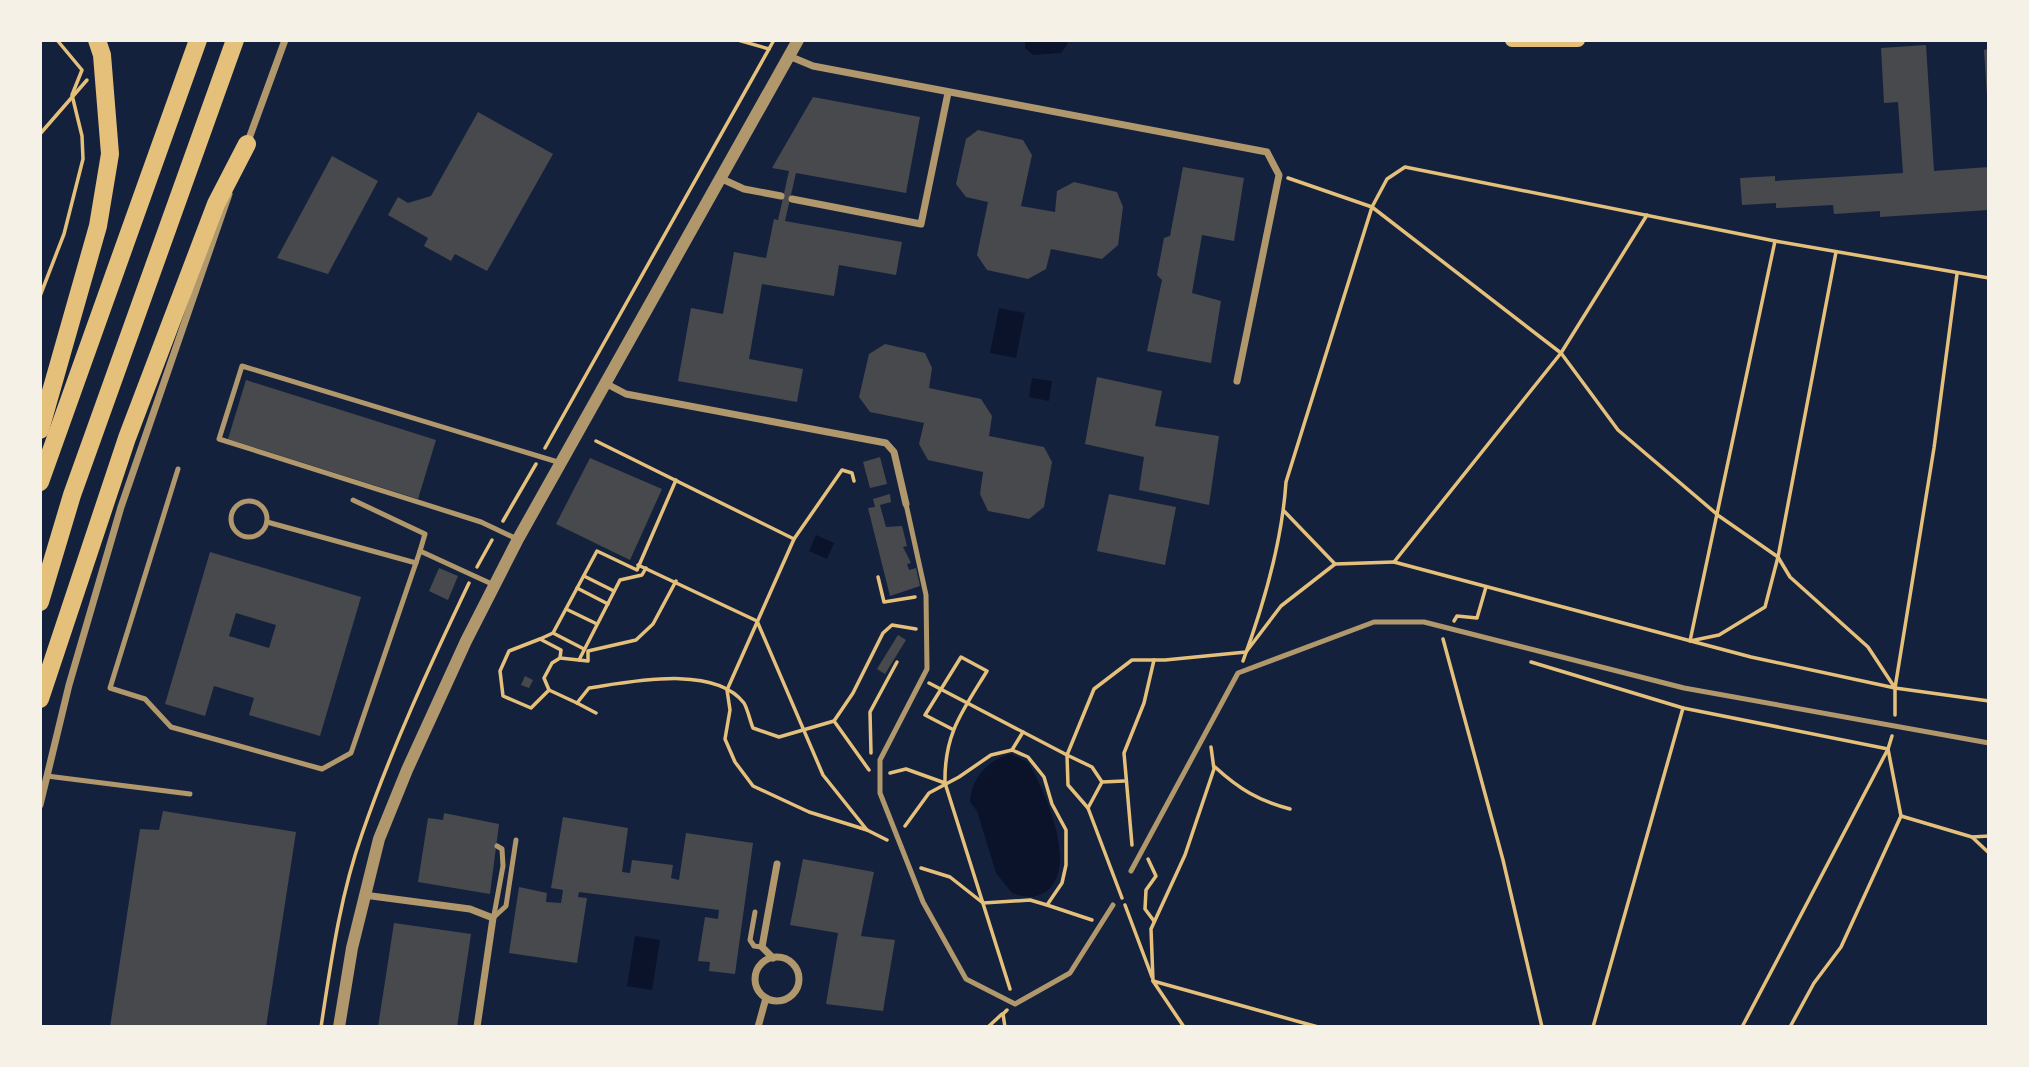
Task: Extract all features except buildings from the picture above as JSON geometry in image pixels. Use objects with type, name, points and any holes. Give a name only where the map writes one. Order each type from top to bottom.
[{"type":"highway","points":[[40,430],[98,226],[110,154],[103,63],[97,40]]},
{"type":"highway","points":[[40,482],[198,40]]},
{"type":"highway","points":[[40,601],[72,495],[235,40]]},
{"type":"highway","points":[[40,699],[127,438],[216,204],[247,144]]},
{"type":"main road","points":[[1514,40],[1578,40]]},
{"type":"street","points":[[40,805],[69,685],[121,507],[285,40]]},
{"type":"street","points":[[339,1027],[364,895],[379,839],[407,770],[517,539],[798,40]]},
{"type":"street","points":[[789,56],[813,66],[1267,152],[1279,175],[1237,381]]},
{"type":"street","points":[[792,199],[921,224],[948,93]]},
{"type":"street","points":[[722,178],[744,189],[781,196]]},
{"type":"street","points":[[605,383],[626,394],[886,443],[894,452],[906,504]]},
{"type":"street","points":[[773,958],[757,972],[757,987],[766,998],[786,1000],[799,983],[797,969],[793,964],[773,958],[762,947],[776,864]]},
{"type":"street","points":[[364,895],[470,909],[493,918],[477,1027]]},
{"type":"street","points":[[758,1027],[766,998]]},
{"type":"lane","points":[[517,539],[481,522],[219,439],[242,366],[561,463]]},
{"type":"lane","points":[[178,470],[110,688],[145,699],[171,727],[323,769],[351,752],[425,534],[353,500]]},
{"type":"lane","points":[[250,500],[261,505],[267,522],[261,532],[250,537],[238,534],[230,519],[234,507],[250,500]]},
{"type":"lane","points":[[906,504],[926,595],[927,669],[880,760],[880,793],[923,902],[966,979],[1015,1004],[1070,973],[1113,905]]},
{"type":"lane","points":[[267,522],[416,563]]},
{"type":"lane","points":[[420,551],[494,585]]},
{"type":"lane","points":[[1133,867],[1209,731],[1238,673],[1374,622],[1424,622],[1684,688],[1989,743]]},
{"type":"lane","points":[[47,776],[190,794]]},
{"type":"lane","points":[[493,918],[506,906],[516,841]]},
{"type":"lane","points":[[493,918],[503,866],[502,849],[497,846]]},
{"type":"lane","points":[[755,912],[750,940],[754,946],[762,947]]},
{"type":"path","points":[[40,296],[68,221],[83,159],[82,135],[72,95],[82,70],[57,40]]},
{"type":"path","points":[[738,40],[769,49]]},
{"type":"path","points":[[40,134],[103,63]]},
{"type":"path","points":[[1238,673],[1269,581],[1284,510],[1286,482],[1371,206],[1387,179],[1405,167],[1417,167],[1775,241],[1989,278]]},
{"type":"path","points":[[1279,175],[1371,206],[1561,353],[1618,430],[1719,516],[1778,557],[1790,577],[1868,647],[1895,688]]},
{"type":"path","points":[[1394,562],[1561,353],[1647,215]]},
{"type":"path","points":[[1690,640],[1719,516],[1775,241]]},
{"type":"path","points":[[1690,640],[1719,635],[1765,607],[1778,557],[1836,251]]},
{"type":"path","points":[[1895,688],[1934,448],[1957,274]]},
{"type":"path","points":[[596,441],[794,539]]},
{"type":"path","points":[[854,481],[852,473],[842,470],[794,539],[727,690],[730,710],[725,739],[735,762],[753,786],[809,812],[867,830],[901,847]]},
{"type":"path","points":[[549,690],[531,708],[503,696],[500,671],[509,651],[554,633],[597,551],[636,569],[676,480]]},
{"type":"path","points":[[1284,510],[1335,564]]},
{"type":"path","points":[[1184,1027],[1153,981],[1088,808],[1068,785],[1067,755],[1094,689],[1132,660],[1246,652],[1281,607],[1335,564],[1394,562],[1690,640],[1895,688],[1989,701]]},
{"type":"path","points":[[638,565],[757,621],[823,775],[867,830]]},
{"type":"path","points":[[579,660],[620,580],[642,575],[646,568]]},
{"type":"path","points":[[583,576],[614,591]]},
{"type":"path","points":[[878,577],[884,602],[926,595]]},
{"type":"path","points":[[596,713],[549,690],[544,678],[552,663],[561,658],[588,661],[588,652],[636,640],[653,624],[676,581]]},
{"type":"path","points":[[1449,628],[1457,616],[1477,618],[1486,587]]},
{"type":"path","points":[[577,588],[608,604]]},
{"type":"path","points":[[566,609],[597,624]]},
{"type":"path","points":[[577,704],[589,688],[626,682],[695,680],[719,684],[744,704],[753,728],[779,737],[834,721],[853,693],[883,633],[892,625],[909,626],[928,634]]},
{"type":"path","points":[[554,633],[584,649]]},
{"type":"path","points":[[1456,640],[1442,636],[1503,860],[1542,1027]]},
{"type":"path","points":[[540,639],[561,650],[561,658]]},
{"type":"path","points":[[952,729],[925,715],[961,657],[987,671],[952,729],[944,755],[945,783],[1015,1004]]},
{"type":"path","points":[[1133,867],[1124,753],[1144,703],[1154,660]]},
{"type":"path","points":[[1522,660],[1683,708],[1888,749]]},
{"type":"path","points":[[880,781],[871,750],[870,712],[897,662]]},
{"type":"path","points":[[941,689],[1092,767],[1102,782]]},
{"type":"path","points":[[1593,1027],[1683,708]]},
{"type":"path","points":[[834,721],[849,746],[880,781]]},
{"type":"path","points":[[1153,981],[1151,929],[1185,855],[1214,766],[1209,731]]},
{"type":"path","points":[[1012,750],[1023,732]]},
{"type":"path","points":[[1790,1027],[1814,983],[1841,947],[1901,816],[1888,749]]},
{"type":"path","points":[[1742,1027],[1888,749]]},
{"type":"path","points":[[898,839],[912,813],[929,793],[990,755],[1012,750],[1028,757],[1044,777],[1052,804],[1066,830],[1066,865],[1062,883],[1047,905]]},
{"type":"path","points":[[1214,766],[1242,791],[1265,803],[1290,809]]},
{"type":"path","points":[[880,781],[890,773],[906,769],[945,783]]},
{"type":"path","points":[[1102,782],[1125,782]]},
{"type":"path","points":[[1088,808],[1102,782]]},
{"type":"path","points":[[1901,816],[1972,837],[1989,835]]},
{"type":"path","points":[[1972,837],[1989,853]]},
{"type":"path","points":[[1141,853],[1150,860],[1156,876],[1146,890],[1145,909],[1154,921]]},
{"type":"path","points":[[908,866],[950,877],[983,903],[1011,900],[1047,905],[1101,923]]},
{"type":"path","points":[[1153,981],[1318,1027]]},
{"type":"path","points":[[988,1027],[1003,1014]]},
{"type":"water","points":[[1025,40],[1067,40],[1067,45],[1061,53],[1033,55],[1025,48]]},
{"type":"water","points":[[999,308],[1025,313],[1016,358],[990,353]]},
{"type":"water","points":[[1032,378],[1052,381],[1049,401],[1029,397]]},
{"type":"water","points":[[816,535],[834,543],[827,559],[809,551]]},
{"type":"water","points":[[1011,754],[1028,762],[1035,774],[1049,807],[1059,845],[1060,863],[1056,878],[1048,890],[1035,896],[1026,897],[1012,893],[996,873],[977,811],[970,802],[977,778],[982,771],[995,760]]},
{"type":"water","points":[[635,936],[660,940],[652,990],[627,986]]}]
